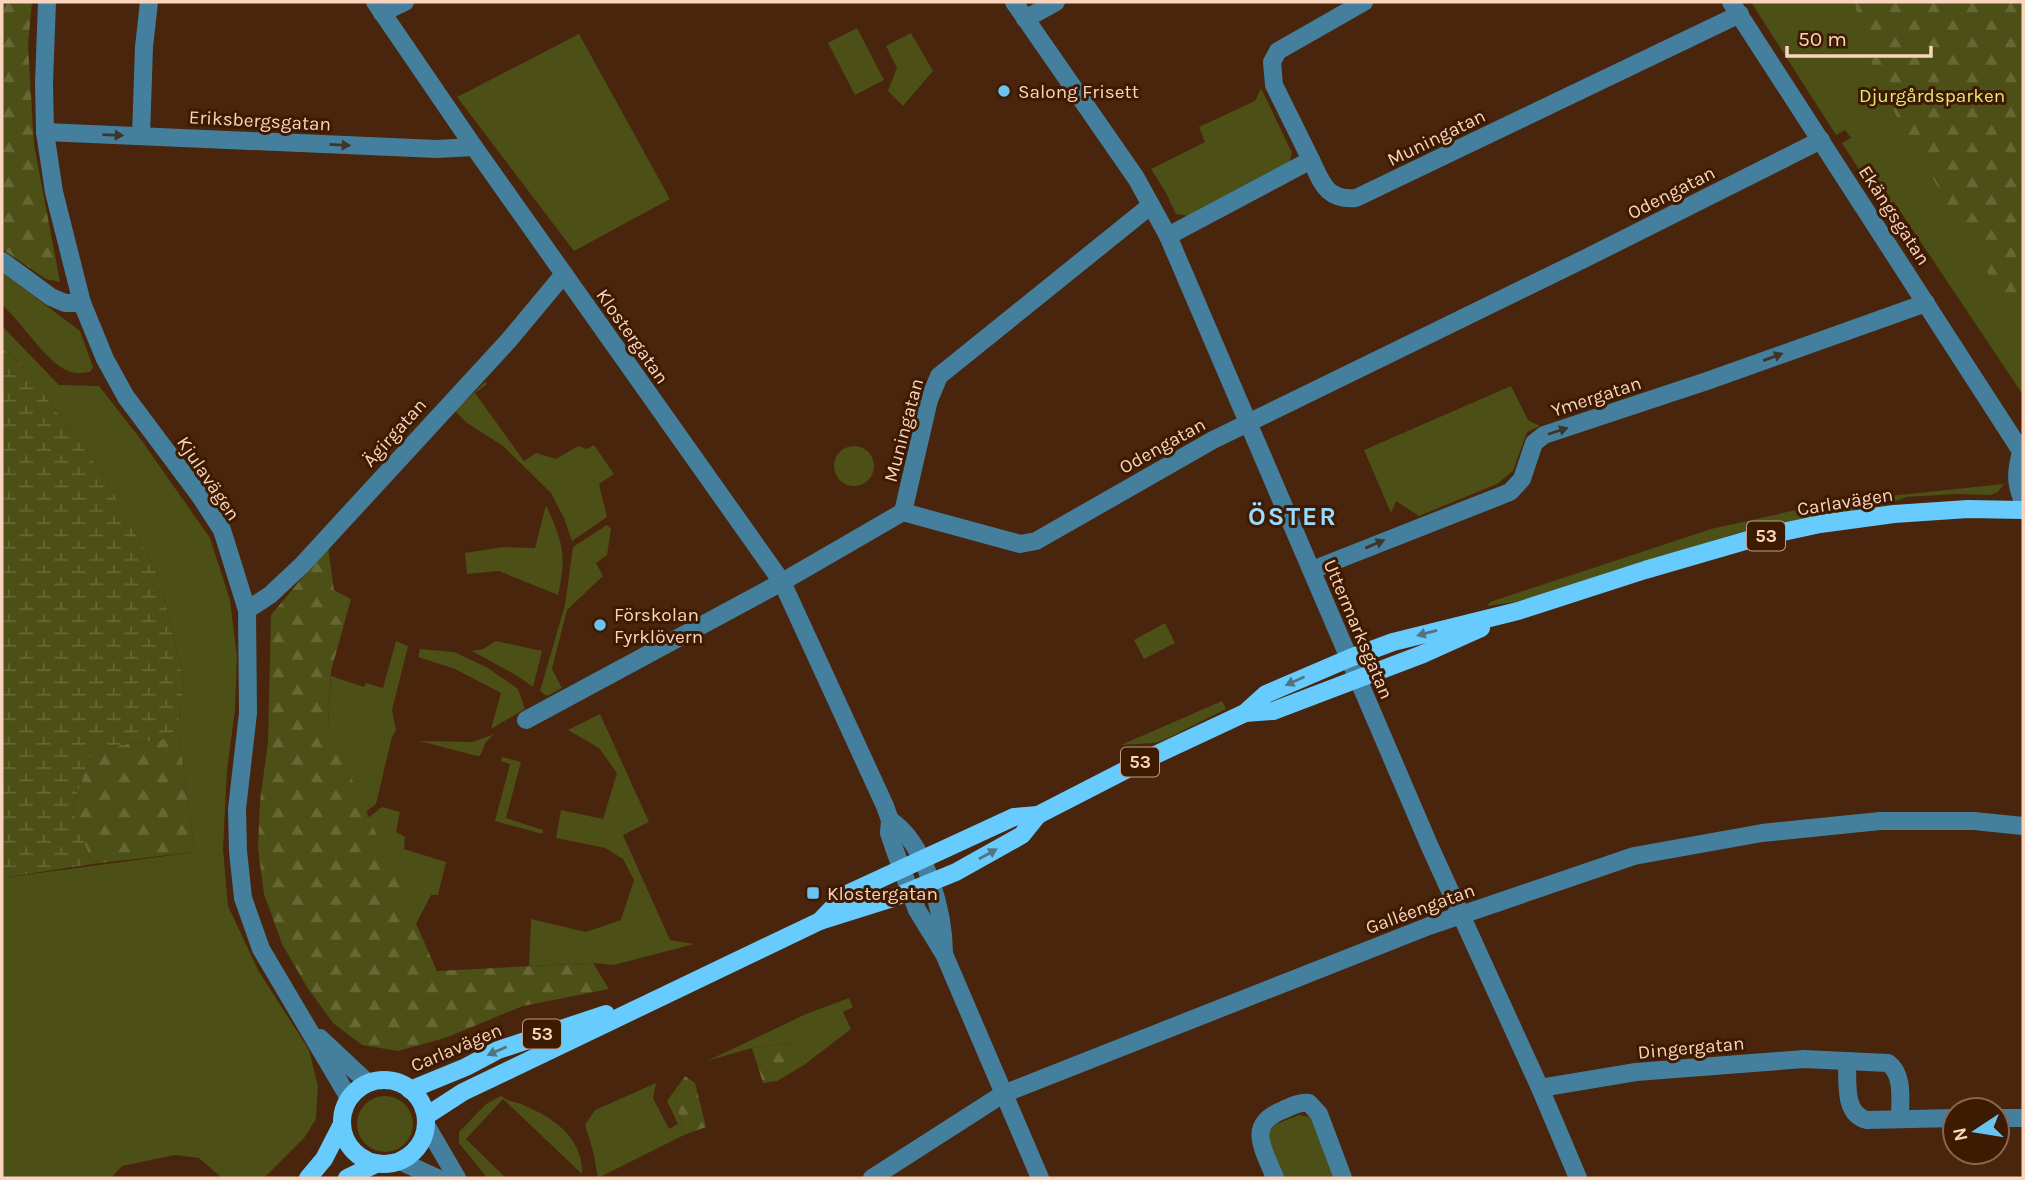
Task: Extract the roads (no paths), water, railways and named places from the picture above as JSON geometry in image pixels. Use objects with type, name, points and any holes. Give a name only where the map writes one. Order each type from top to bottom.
[{"type":"main road","name":"Carlavägen","points":[[820,921],[845,895],[1014,817],[1038,815],[1245,713],[1266,694],[1394,642],[1518,611],[1755,538],[1820,524],[1894,514],[1968,509],[2023,510]]},
{"type":"main road","name":"Carlavägen","points":[[1245,713],[1273,711],[1423,654],[1518,611]]},
{"type":"main road","name":"Carlavägen","points":[[426,1121],[463,1093],[820,921],[911,892],[956,872],[1022,835],[1038,815]]},
{"type":"main road","name":"Carlavägen","points":[[410,1090],[466,1067],[498,1050],[678,991]]},
{"type":"main road","points":[[308,1178],[324,1159],[342,1124],[349,1098],[368,1083],[391,1081],[410,1090],[421,1102],[426,1121]]},
{"type":"main road","name":"53","points":[[400,1161],[417,1149],[424,1135],[426,1121]]},
{"type":"main road","points":[[342,1124],[348,1144],[357,1155],[376,1164]]},
{"type":"main road","points":[[347,1178],[376,1164],[400,1161]]},
{"type":"street","name":"Kjulavägen","points":[[47,2],[44,56],[45,132],[54,192],[82,303],[105,359],[126,397],[222,530],[247,610],[248,713],[237,809],[243,898],[261,949],[349,1098]]},
{"type":"street","points":[[141,135],[144,47],[149,2]]},
{"type":"street","points":[[379,7],[405,2]]},
{"type":"street","name":"Uttermarksgatan","points":[[1014,2],[1136,178],[1168,236],[1460,915],[1540,1088],[1578,1178]]},
{"type":"street","points":[[1025,19],[1056,2]]},
{"type":"street","name":"Muningatan","points":[[1364,2],[1278,51],[1272,62],[1274,85],[1311,160],[1326,189],[1341,199],[1356,198],[1736,8]]},
{"type":"street","name":"Klostergatan","points":[[379,7],[474,147],[782,582],[890,820],[889,833],[917,910],[944,954],[1040,1178]]},
{"type":"street","name":"Ekängsgatan","points":[[1736,8],[2022,453],[2016,472],[2017,487],[2023,501]]},
{"type":"street","name":"Eriksbergsgatan","points":[[45,132],[437,149],[474,147]]},
{"type":"street","name":"Odengatan","points":[[903,512],[1020,544],[1036,541],[1213,440],[1587,258],[1821,140]]},
{"type":"street","points":[[1168,236],[1311,160]]},
{"type":"street","name":"Muningatan","points":[[903,512],[929,400],[939,376],[1150,206]]},
{"type":"street","points":[[2,261],[51,297],[65,303],[82,303]]},
{"type":"street","name":"Ägirgatan","points":[[247,610],[270,595],[302,565],[509,340],[564,274]]},
{"type":"street","name":"Ymergatan","points":[[1312,570],[1510,492],[1522,478],[1534,443],[1544,435],[1707,381],[1926,303]]},
{"type":"street","points":[[526,720],[782,582],[903,512]]},
{"type":"street","name":"Klostergatan","points":[[890,820],[913,840],[922,860],[944,936],[944,954]]},
{"type":"street","name":"Galléengatan","points":[[872,1178],[1003,1094],[1460,915],[1634,856],[1762,833],[1880,821],[1974,821],[2023,826]]},
{"type":"street","name":"Kjulavägen","points":[[306,1025],[368,1083]]},
{"type":"street","name":"Dingergatan","points":[[1540,1088],[1636,1072],[1804,1059],[1888,1063],[1896,1068],[1899,1080],[1900,1119]]},
{"type":"street","points":[[1847,1061],[1851,1110],[1858,1118],[1941,1118]]},
{"type":"street","points":[[1275,1178],[1259,1138],[1262,1122],[1270,1115],[1300,1102],[1310,1103],[1320,1114],[1343,1178]]},
{"type":"street","points":[[426,1121],[457,1178]]},
{"type":"street","points":[[400,1161],[437,1178]]},
{"type":"place","name":"Salong Frisett","points":[[1004,91]]},
{"type":"place","name":"Förskolan Fyrklövern","points":[[600,625]]},
{"type":"place","name":"Klostergatan","points":[[813,893]]},
{"type":"district","name":"ÖSTER","points":[[1293,516]]},
{"type":"park label","name":"Djurgårdsparken","points":[[1932,95]]}]
